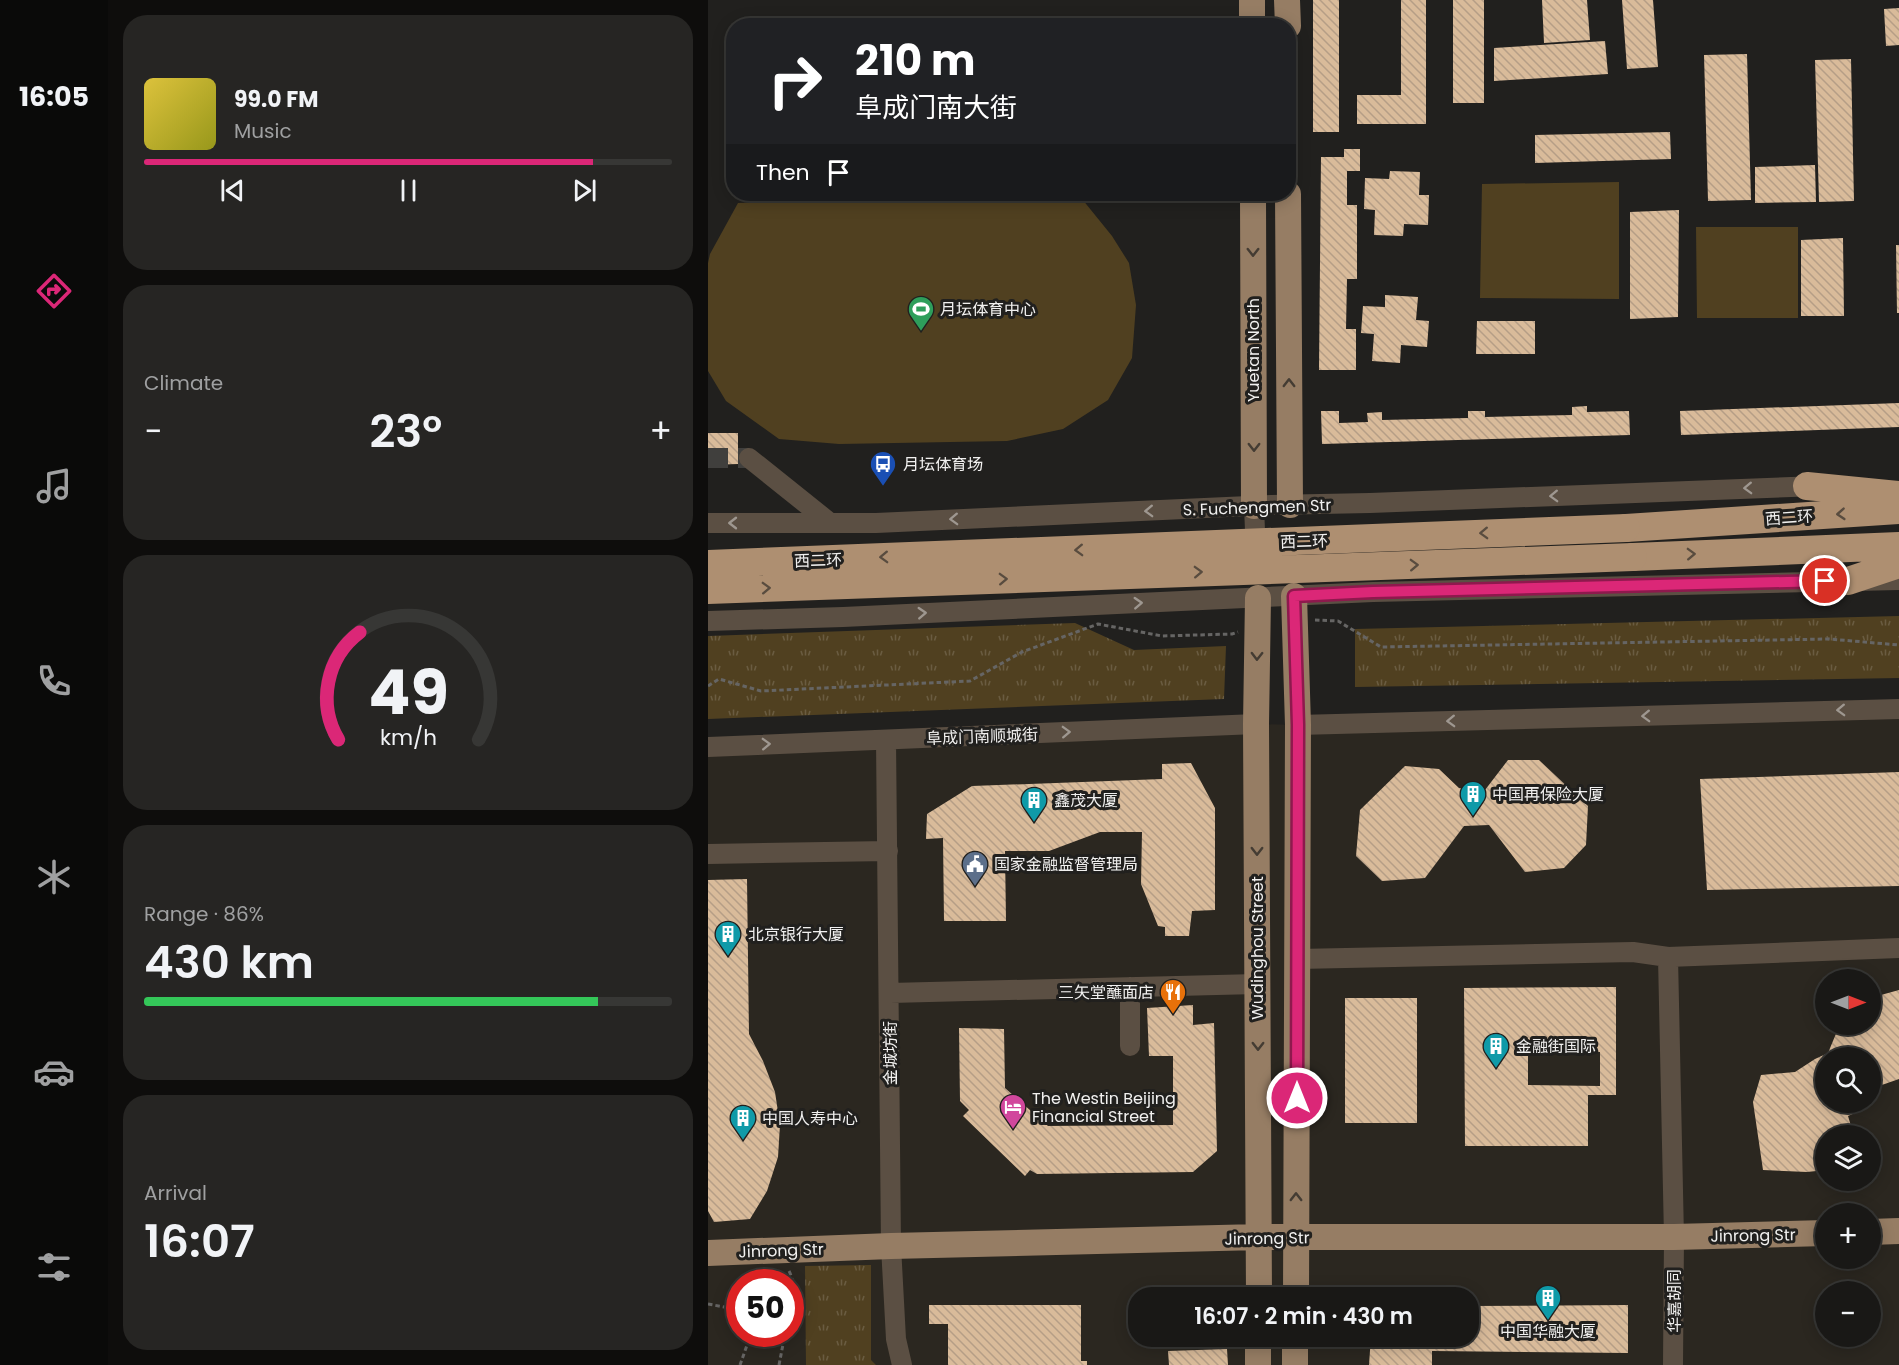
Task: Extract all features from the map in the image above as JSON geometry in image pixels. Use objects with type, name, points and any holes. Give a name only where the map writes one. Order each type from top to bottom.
[{"type":"highway","points":[[1807,486],[1899,495]]},
{"type":"highway","name":"西二环","points":[[708,564],[1626,528],[1899,510]]},
{"type":"highway","name":"西二环","points":[[708,590],[1899,546]]},
{"type":"highway","points":[[1848,581],[1899,564]]},
{"type":"main road","points":[[1252,0],[1252,18]]},
{"type":"main road","points":[[1287,0],[1287,18]]},
{"type":"main road","name":"Yuetan North","points":[[1253,201],[1254,506]]},
{"type":"main road","points":[[1288,201],[1290,505]]},
{"type":"main road","points":[[1294,596],[1298,725],[1296,1287]]},
{"type":"main road","name":"Wudinghou Street","points":[[1258,598],[1256,724],[1259,1287]]},
{"type":"main road","points":[[1881,1232],[1899,1231]]},
{"type":"main road","name":"Jinrong Str","points":[[708,1253],[1259,1237],[1674,1237],[1815,1233]]},
{"type":"main road","points":[[1258,1347],[1258,1365]]},
{"type":"main road","points":[[1295,1347],[1295,1365]]},
{"type":"street","points":[[749,458],[829,522]]},
{"type":"street","name":"S. Fuchengmen Str","points":[[708,523],[876,523],[1254,506],[1899,483]]},
{"type":"street","points":[[1370,503],[1373,592]]},
{"type":"street","points":[[1290,505],[1294,596]]},
{"type":"street","points":[[1254,506],[1258,598]]},
{"type":"street","points":[[708,621],[843,617],[1373,592],[1899,580]]},
{"type":"street","points":[[1298,725],[1899,709]]},
{"type":"street","name":"阜成门南顺城街","points":[[708,747],[1256,724]]},
{"type":"street","name":"金城坊街","points":[[886,740],[891,1246],[896,1339],[902,1365]]},
{"type":"street","points":[[708,854],[888,851]]},
{"type":"street","points":[[1298,958],[1633,952],[1668,957],[1899,948]]},
{"type":"street","name":"华嘉胡同","points":[[1668,957],[1674,1237],[1674,1365]]},
{"type":"street","points":[[890,993],[1257,984]]},
{"type":"street","points":[[1130,987],[1130,1046]]},
{"type":"path","points":[[778,1251],[788,1269]]},
{"type":"path","points":[[708,1304],[726,1307]]},
{"type":"path","points":[[740,1365],[746,1347]]},
{"type":"path","points":[[779,1365],[782,1347]]},
{"type":"shaded area","points":[[1899,709],[1899,1365],[708,1365],[708,745],[1256,724],[1298,725]]},
{"type":"green space","points":[[1619,182],[1619,299],[1480,298],[1482,184]]},
{"type":"green space","name":"月坛体育中心","points":[[1084,201],[1112,236],[1129,263],[1136,305],[1132,358],[1108,400],[1063,429],[1007,441],[839,444],[779,439],[726,401],[708,371],[708,263],[710,254],[738,203]]},
{"type":"green space","points":[[1696,227],[1798,227],[1798,318],[1697,318]]},
{"type":"green space","points":[[1899,616],[1899,678],[1355,687],[1355,629]]},
{"type":"green space","points":[[1075,623],[1134,650],[1226,646],[1224,699],[708,719],[708,636]]},
{"type":"green space","points":[[871,1265],[871,1360],[876,1365],[806,1365],[805,1266]]},
{"type":"building","points":[[1313,0],[1339,0],[1339,132],[1313,132]]},
{"type":"building","points":[[1401,0],[1426,0],[1426,124],[1357,124],[1357,95],[1401,95]]},
{"type":"building","points":[[1453,0],[1484,0],[1484,103],[1453,103]]},
{"type":"building","points":[[1542,0],[1587,0],[1590,40],[1544,43]]},
{"type":"building","points":[[1622,0],[1653,0],[1658,67],[1627,69]]},
{"type":"building","points":[[1899,8],[1899,45],[1886,46],[1884,9]]},
{"type":"building","points":[[1605,41],[1608,74],[1494,81],[1494,48]]},
{"type":"building","points":[[1747,54],[1751,200],[1708,201],[1704,55]]},
{"type":"building","points":[[1851,59],[1854,201],[1819,202],[1815,60]]},
{"type":"building","points":[[1670,132],[1671,159],[1535,163],[1535,135]]},
{"type":"building","points":[[1344,149],[1360,149],[1360,171],[1347,171],[1347,205],[1357,205],[1357,279],[1347,279],[1346,329],[1356,329],[1356,370],[1319,370],[1321,157],[1344,157]]},
{"type":"building","points":[[1815,165],[1816,202],[1755,203],[1755,167]]},
{"type":"building","points":[[1390,171],[1420,172],[1419,195],[1429,195],[1428,225],[1404,224],[1403,236],[1374,235],[1375,210],[1364,209],[1365,178],[1389,179]]},
{"type":"building","points":[[1679,210],[1678,317],[1630,319],[1630,212]]},
{"type":"building","points":[[1843,238],[1844,316],[1801,316],[1801,240]]},
{"type":"building","points":[[1896,245],[1899,245],[1899,313],[1897,313]]},
{"type":"building","points":[[1385,295],[1418,297],[1416,320],[1429,321],[1427,347],[1401,345],[1400,363],[1372,361],[1374,334],[1361,333],[1363,306],[1385,307]]},
{"type":"building","points":[[1477,321],[1535,321],[1535,354],[1476,354]]},
{"type":"building","points":[[1899,403],[1899,427],[1681,435],[1680,411]]},
{"type":"building","points":[[1587,406],[1587,412],[1629,411],[1630,435],[1322,444],[1321,411],[1339,411],[1339,423],[1368,422],[1367,413],[1382,412],[1382,420],[1468,418],[1468,411],[1485,411],[1485,417],[1572,415],[1572,407]]},
{"type":"building","points":[[708,433],[738,433],[738,464],[708,465]]},
{"type":"building","name":"中国再保险大厦","points":[[1508,760],[1539,760],[1588,806],[1586,845],[1564,868],[1525,872],[1489,825],[1464,826],[1425,878],[1382,881],[1356,856],[1360,810],[1405,766],[1439,769],[1459,788],[1485,790]]},
{"type":"building","points":[[1191,763],[1215,808],[1215,910],[1192,911],[1189,936],[1165,936],[1165,927],[1158,926],[1141,884],[1142,832],[1100,832],[1049,851],[1005,851],[1006,921],[944,921],[943,838],[926,839],[927,814],[972,786],[1162,779],[1162,764]]},
{"type":"building","points":[[1899,772],[1899,886],[1707,890],[1700,779]]},
{"type":"building","name":"中国人寿中心","points":[[747,879],[749,1034],[775,1092],[780,1125],[778,1157],[767,1191],[750,1219],[714,1222],[708,1211],[708,880]]},
{"type":"building","name":"金融街国际","points":[[1616,987],[1616,1095],[1588,1095],[1588,1146],[1465,1146],[1464,988]],"holes":[[[1600,1052],[1600,1086],[1528,1085],[1528,1053]]]},
{"type":"building","points":[[1899,990],[1899,1079],[1881,1085],[1881,1047],[1830,1047],[1835,1035],[1881,1035],[1881,995]]},
{"type":"building","points":[[1345,998],[1417,998],[1417,1123],[1345,1123]]},
{"type":"building","points":[[1193,1005],[1193,1025],[1214,1023],[1217,1151],[1193,1172],[1037,1174],[1030,1170],[1025,1176],[963,1116],[969,1110],[960,1101],[959,1028],[1004,1029],[1005,1088],[1048,1126],[1173,1125],[1173,1056],[1149,1056],[1147,1008]]},
{"type":"building","points":[[1815,1059],[1815,1113],[1855,1113],[1848,1116],[1851,1125],[1815,1125],[1815,1171],[1763,1170],[1753,1102],[1761,1075],[1795,1072]]},
{"type":"building","points":[[929,1305],[1081,1305],[1081,1361],[1087,1361],[1087,1365],[948,1365],[948,1324],[929,1324]]},
{"type":"building","name":"中国华融大厦","points":[[1628,1305],[1628,1353],[1432,1351],[1432,1365],[1369,1365],[1370,1347],[1479,1347],[1479,1306]]},
{"type":"building","points":[[1227,1349],[1228,1365],[1169,1365],[1168,1351]]},
{"type":"tunnel","points":[[708,458],[749,458]]},
{"type":"place","name":"月坛体育中心","points":[[921,332]]},
{"type":"place","name":"月坛体育场","points":[[883,487]]},
{"type":"place","name":"中国再保险大厦","points":[[1473,817]]},
{"type":"place","name":"鑫茂大厦","points":[[1034,823]]},
{"type":"place","name":"国家金融监督管理局","points":[[975,887]]},
{"type":"place","name":"北京银行大厦","points":[[728,957]]},
{"type":"place","name":"三矢堂蘸面店","points":[[1173,1015]]},
{"type":"place","name":"金融街国际","points":[[1496,1069]]},
{"type":"place","name":"The Westin Beijing Financial Street","points":[[1013,1130]]},
{"type":"place","name":"中国人寿中心","points":[[743,1141]]},
{"type":"place","name":"中国华融大厦","points":[[1548,1321]]},
{"type":"route","points":[[1297,1098],[1298,725],[1294,596],[1825,581]]}]
